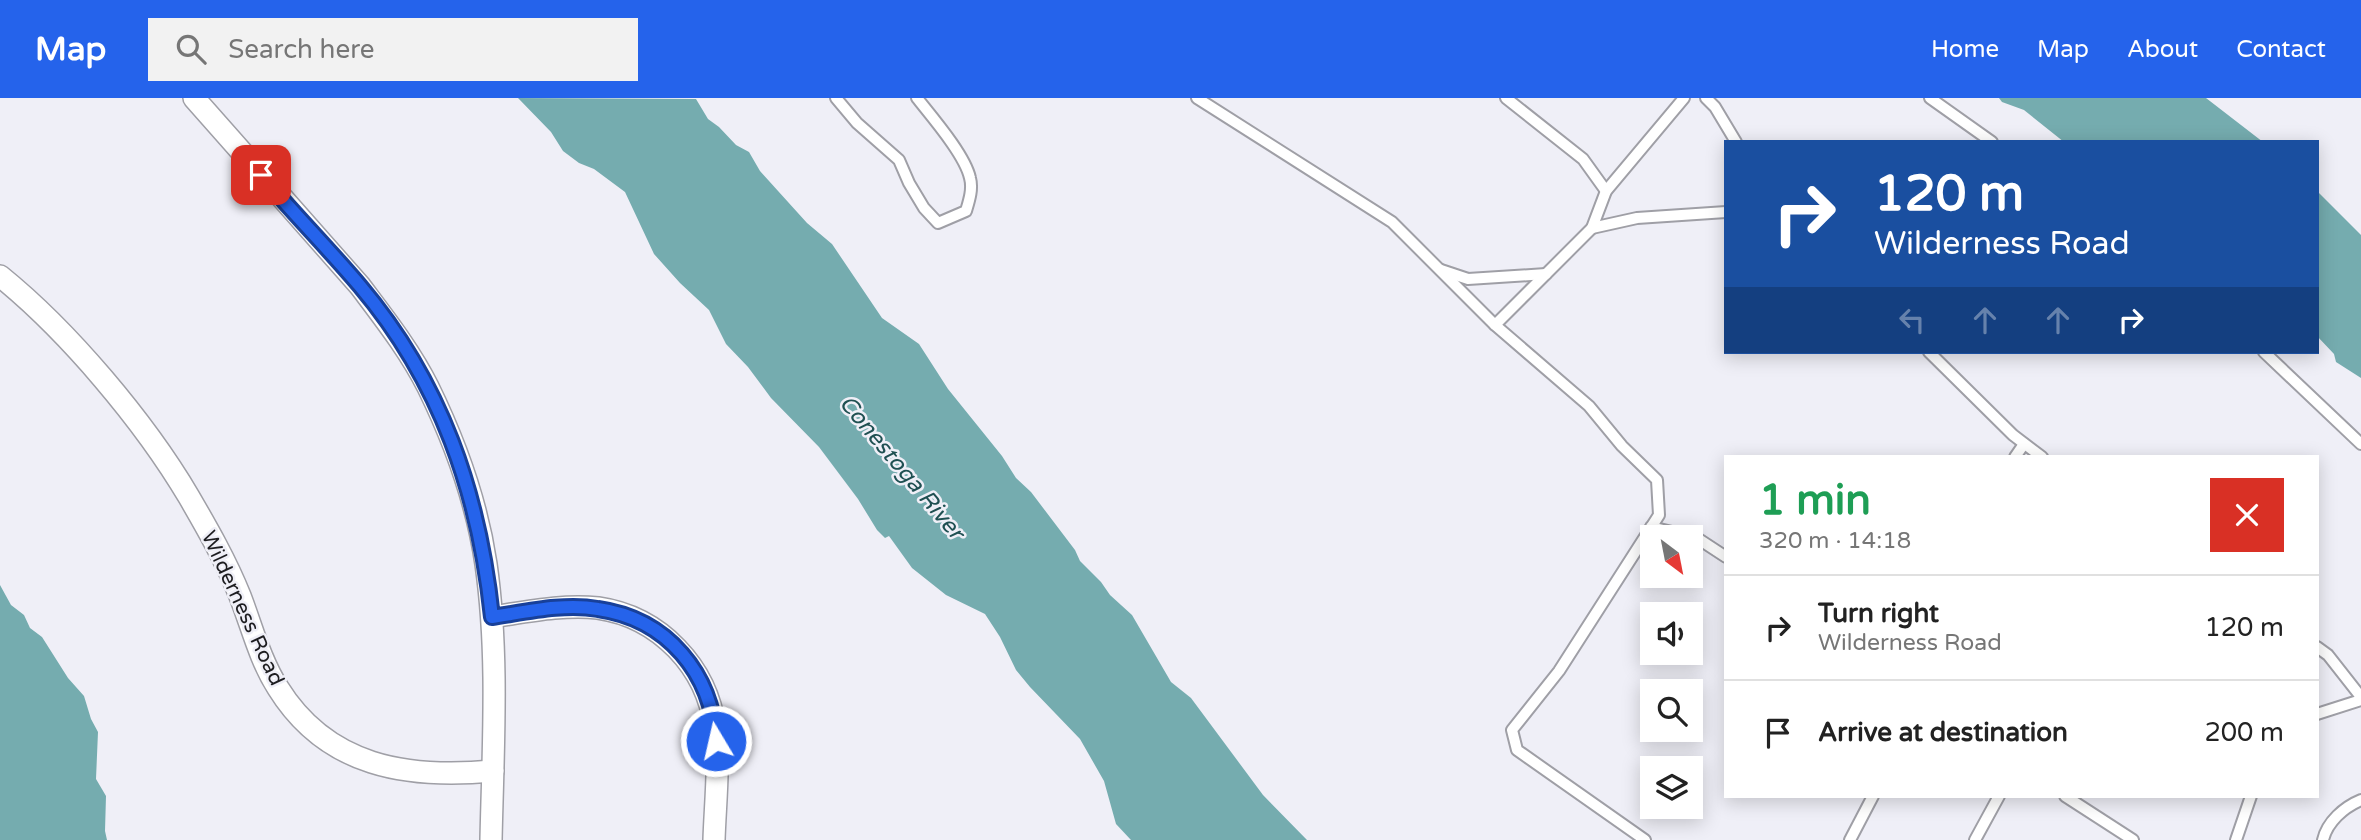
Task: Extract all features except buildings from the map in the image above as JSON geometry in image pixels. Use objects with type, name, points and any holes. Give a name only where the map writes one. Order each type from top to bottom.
[{"type":"street","points":[[194,98],[360,286],[408,352],[427,386],[449,436],[474,510],[486,564],[492,617],[494,691],[491,840]]},
{"type":"street","name":"Wilderness Road","points":[[0,276],[32,305],[97,373],[158,450],[210,534],[239,594],[274,681],[304,720],[348,754],[369,762],[422,773],[492,771]]},
{"type":"street","points":[[492,617],[564,607],[596,608],[646,625],[664,635],[678,648],[696,672],[709,696],[715,729],[714,840]]},
{"type":"lane","points":[[836,98],[857,123],[899,160],[908,183],[924,208],[938,223],[966,211],[971,195],[970,177],[941,129],[917,98]]},
{"type":"lane","points":[[1197,98],[1392,222],[1495,326],[1589,406],[1622,446],[1657,480],[1659,515],[1652,525]]},
{"type":"lane","points":[[1506,98],[1583,159],[1606,191]]},
{"type":"lane","points":[[1495,326],[1592,228],[1606,191],[1684,98]]},
{"type":"lane","points":[[1706,98],[1715,107],[1734,140]]},
{"type":"lane","points":[[1930,98],[1989,140]]},
{"type":"lane","points":[[1592,228],[1637,218],[1724,212]]},
{"type":"lane","points":[[1438,269],[1468,279],[1546,274]]},
{"type":"lane","points":[[1931,354],[2013,435],[2039,455]]},
{"type":"lane","points":[[2266,354],[2361,444]]},
{"type":"lane","points":[[2016,455],[2024,444]]},
{"type":"lane","points":[[1703,542],[1724,556]]},
{"type":"lane","points":[[1640,544],[1559,671],[1512,730],[1517,750],[1645,840]]},
{"type":"lane","points":[[2319,648],[2328,655],[2361,699],[2319,713]]},
{"type":"lane","points":[[1850,840],[1872,798]]},
{"type":"lane","points":[[1975,840],[1997,798]]},
{"type":"lane","points":[[2068,798],[2133,840]]},
{"type":"lane","points":[[2236,840],[2250,798]]},
{"type":"lane","points":[[2323,840],[2337,814],[2361,800]]},
{"type":"lane","points":[[2108,840],[2114,828]]},
{"type":"water","name":"Conestoga River","points":[[518,98],[696,99],[708,119],[736,145],[749,152],[760,171],[807,223],[832,244],[882,318],[919,344],[948,389],[1002,456],[1016,478],[1031,492],[1075,550],[1080,561],[1132,615],[1171,682],[1191,698],[1263,795],[1307,840],[1131,840],[1116,824],[1104,781],[1080,739],[1016,670],[985,614],[946,595],[912,568],[889,536],[885,538],[877,530],[858,499],[819,447],[771,398],[748,367],[726,344],[709,310],[654,254],[625,192],[563,151],[551,132]]},
{"type":"water","points":[[1999,98],[2206,98],[2260,140],[2062,140],[2024,110],[2002,102]]},
{"type":"water","points":[[2319,193],[2361,235],[2361,378],[2336,362],[2334,354],[2319,338]]},
{"type":"water","points":[[0,585],[11,605],[24,615],[30,628],[42,637],[68,678],[84,696],[98,732],[96,779],[106,796],[107,840],[0,840]]},
{"type":"route","points":[[261,175],[360,286],[408,352],[427,386],[466,481],[482,541],[492,617],[564,607],[596,608],[646,625],[664,635],[678,648],[696,672],[709,696],[716,741]]}]
